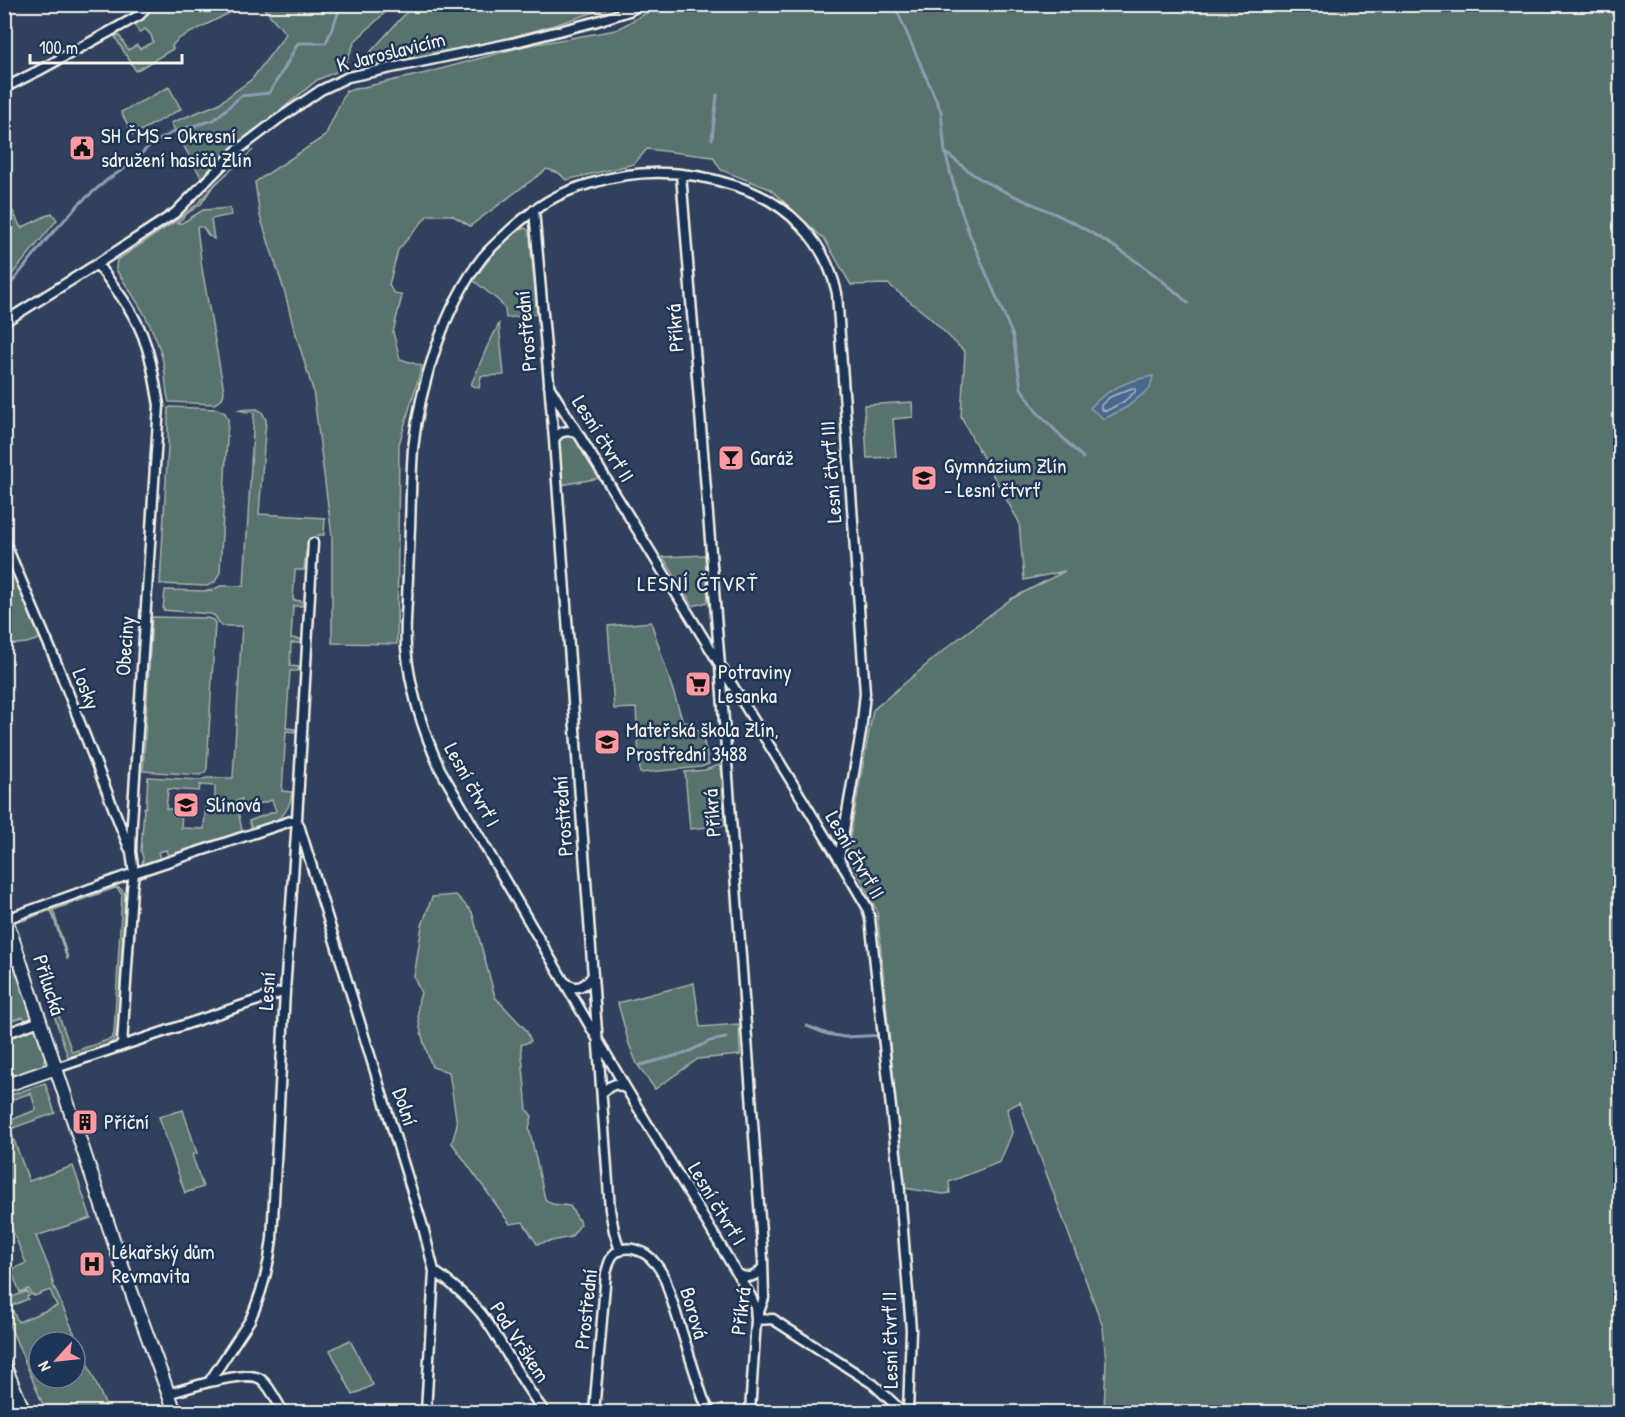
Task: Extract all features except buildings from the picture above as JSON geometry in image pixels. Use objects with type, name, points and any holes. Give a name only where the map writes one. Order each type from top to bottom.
[{"type":"main road","points":[[4,1367],[23,1413]]},
{"type":"street","points":[[4,88],[140,15],[148,4]]},
{"type":"street","name":"K Jaroslavicím","points":[[4,322],[175,213],[236,152],[321,90],[348,77],[512,43],[594,22],[629,11],[642,4]]},
{"type":"street","name":"Lesní čtvrť I","points":[[681,174],[642,173],[605,179],[566,191],[541,204],[489,249],[467,280],[449,315],[428,373],[413,449],[406,646],[417,708],[440,769],[626,1088],[750,1294],[755,1306],[756,1320]]},
{"type":"street","name":"Příkrá","points":[[681,174],[720,666],[763,1268],[764,1298],[756,1320],[750,1413]]},
{"type":"street","name":"Lesní čtvrť III","points":[[681,174],[725,182],[748,189],[777,204],[795,218],[813,238],[835,281],[865,693],[861,732],[839,858]]},
{"type":"street","name":"Prostřední","points":[[534,210],[554,440],[610,1210],[620,1251],[610,1259],[606,1273],[594,1413]]},
{"type":"street","name":"Obeciny","points":[[97,264],[123,299],[146,343],[159,405],[131,852],[134,873],[122,1045]]},
{"type":"street","name":"Lesní čtvrť II","points":[[549,386],[839,858],[867,908],[900,1189],[911,1330],[908,1413]]},
{"type":"street","points":[[554,440],[558,434],[565,432],[571,431],[578,434]]},
{"type":"street","name":"Losky","points":[[4,540],[57,664],[131,852]]},
{"type":"street","name":"Lesní","points":[[209,1382],[250,1320],[270,1257],[313,543]]},
{"type":"street","points":[[5,916],[297,819]]},
{"type":"street","name":"Dolní","points":[[297,819],[423,1227],[434,1271],[426,1413]]},
{"type":"street","name":"Přílucká","points":[[5,916],[121,1263],[175,1413]]},
{"type":"street","points":[[4,966],[20,958]]},
{"type":"street","points":[[565,981],[571,987],[580,987],[589,981],[593,974]]},
{"type":"street","points":[[4,1086],[285,991]]},
{"type":"street","points":[[4,1034],[40,1021]]},
{"type":"street","points":[[602,1094],[616,1084],[626,1088]]},
{"type":"street","name":"Borová","points":[[620,1251],[629,1249],[644,1253],[654,1262],[665,1279],[710,1413]]},
{"type":"street","points":[[738,1274],[749,1278],[755,1276],[763,1268]]},
{"type":"street","name":"Pod Vrškem","points":[[434,1271],[469,1299],[489,1324],[518,1374],[545,1413]]},
{"type":"street","points":[[756,1320],[772,1319],[777,1322],[873,1384],[903,1413]]},
{"type":"street","points":[[167,1394],[209,1382],[247,1376],[263,1381],[283,1413]]},
{"type":"green space","points":[[156,5],[250,5],[237,9],[178,39],[172,46],[173,49],[136,71],[115,37],[119,35],[128,50],[137,45],[140,49],[153,42],[151,35],[145,29],[139,33],[134,22]]},
{"type":"green space","points":[[261,5],[393,5],[355,41],[343,69],[317,80],[201,177],[171,123],[218,104],[252,79],[286,34]]},
{"type":"green space","points":[[413,5],[618,5],[467,49],[358,66]]},
{"type":"green space","points":[[657,5],[1620,5],[1620,1412],[1239,1412],[1237,1408],[1224,1412],[1104,1412],[1106,1362],[1103,1327],[1020,1102],[1007,1109],[1012,1133],[1000,1162],[949,1182],[950,1193],[904,1188],[877,911],[847,852],[873,710],[950,645],[1011,599],[1065,571],[1024,580],[1019,522],[961,416],[965,352],[928,316],[888,284],[851,285],[825,240],[770,189],[721,170],[713,157],[647,149],[634,164],[566,180],[559,173],[547,169],[470,226],[452,215],[428,215],[398,250],[389,285],[393,292],[402,296],[393,332],[400,359],[422,366],[399,444],[397,644],[332,643],[332,536],[313,390],[260,216],[255,182],[325,136],[346,91],[426,73],[525,46],[616,30]]},
{"type":"green space","points":[[169,87],[181,109],[133,135],[121,112]]},
{"type":"green space","points":[[253,150],[211,189],[201,204],[177,223],[182,223],[203,210],[230,208],[231,215],[211,219],[214,239],[203,227],[197,227],[223,396],[214,404],[169,402],[160,349],[144,314],[116,270],[117,260],[173,223],[197,204],[215,184]]},
{"type":"green space","points":[[5,195],[21,228],[52,213],[57,220],[5,283]]},
{"type":"green space","points":[[525,228],[530,237],[537,314],[506,318],[505,309],[499,301],[474,281],[498,249]]},
{"type":"green space","points":[[499,324],[504,375],[481,376],[479,388],[471,385],[487,347]]},
{"type":"green space","points":[[912,402],[913,417],[893,419],[896,457],[867,458],[864,405]]},
{"type":"green space","points":[[168,408],[217,409],[225,413],[228,419],[220,572],[215,582],[207,586],[160,584]]},
{"type":"green space","points":[[257,409],[262,412],[266,420],[259,514],[325,518],[324,535],[318,535],[317,547],[306,552],[304,570],[295,570],[293,600],[302,601],[302,606],[293,606],[291,638],[300,639],[300,643],[291,643],[290,666],[299,667],[298,671],[290,671],[286,728],[295,729],[295,732],[286,731],[282,791],[292,792],[288,808],[274,821],[252,829],[249,821],[276,811],[272,800],[247,808],[243,807],[242,799],[236,801],[242,831],[168,856],[166,850],[158,852],[160,859],[142,865],[141,851],[148,777],[200,780],[233,778],[242,626],[221,626],[211,614],[163,610],[165,590],[206,591],[220,586],[244,586],[254,413],[237,410]],"holes":[[[200,785],[215,786],[215,801],[206,800],[204,829],[181,828],[182,809],[166,809],[168,789],[199,791]]]},
{"type":"green space","points":[[563,437],[576,438],[600,478],[561,485],[558,443]]},
{"type":"green space","points":[[4,546],[42,638],[27,643],[4,645]]},
{"type":"green space","points":[[705,555],[708,602],[693,606],[663,557]]},
{"type":"green space","points":[[152,617],[207,618],[215,623],[207,768],[201,775],[143,771]]},
{"type":"green space","points":[[651,622],[683,722],[692,723],[702,734],[709,764],[701,767],[640,773],[636,708],[614,709],[608,626]]},
{"type":"green space","points":[[719,765],[722,772],[725,825],[690,829],[685,772],[705,770]]},
{"type":"green space","points":[[113,887],[121,889],[125,896],[117,1032],[113,1041],[104,1047],[68,1057],[50,1003],[54,1002],[72,1052],[111,1039],[114,1034],[122,895],[115,888],[53,910],[67,959],[51,910],[22,921],[21,919]]},
{"type":"green space","points":[[456,895],[472,912],[495,997],[526,1030],[531,1041],[521,1045],[527,1110],[532,1116],[529,1128],[545,1199],[552,1204],[570,1206],[581,1224],[571,1237],[537,1244],[523,1222],[510,1224],[452,1143],[457,1124],[449,1072],[432,1067],[420,1030],[418,1010],[421,993],[414,977],[422,926],[432,897]]},
{"type":"green space","points":[[13,965],[32,1019],[27,1022],[23,1017],[12,1020],[12,1027],[4,1031],[4,968]]},
{"type":"green space","points":[[694,983],[700,1027],[739,1024],[740,1055],[698,1059],[655,1089],[637,1064],[618,1003]]},
{"type":"green space","points":[[35,1027],[44,1047],[44,1063],[41,1067],[5,1081],[5,1036]]},
{"type":"green space","points":[[45,1083],[55,1113],[10,1129],[29,1181],[73,1166],[91,1218],[36,1236],[54,1287],[73,1330],[27,1330],[27,1367],[5,1314],[5,1300],[27,1291],[28,1299],[11,1306],[18,1322],[57,1306],[50,1290],[34,1296],[31,1295],[29,1289],[20,1292],[11,1270],[26,1263],[5,1212],[5,1122],[36,1110],[31,1093],[5,1102],[5,1097]]},
{"type":"green space","points":[[183,1110],[197,1153],[192,1155],[203,1187],[185,1193],[159,1117]]},
{"type":"green space","points":[[350,1340],[373,1385],[353,1395],[330,1350]]},
{"type":"green space","points":[[87,1363],[106,1406],[91,1412],[46,1412],[37,1390],[87,1390]]},
{"type":"water","points":[[1153,376],[1150,388],[1127,407],[1104,419],[1090,408],[1118,386]]},
{"type":"waterway","points":[[4,292],[80,203],[107,180],[131,164],[150,145],[175,131],[214,120],[241,96],[269,93],[298,43],[326,43],[342,4]]},
{"type":"waterway","points":[[455,4],[460,13],[487,8],[489,4]]},
{"type":"waterway","points":[[894,4],[941,111],[945,152],[958,201],[969,233],[1013,336],[1021,388],[1037,412],[1083,458]]},
{"type":"waterway","points":[[712,139],[717,95]]},
{"type":"waterway","points":[[946,153],[970,172],[992,185],[1070,221],[1111,245],[1151,271],[1188,303]]},
{"type":"waterway","points":[[868,898],[873,914]]},
{"type":"waterway","points":[[807,1026],[827,1034],[844,1037],[888,1035],[875,929]]},
{"type":"waterway","points":[[640,1065],[686,1053],[710,1041],[726,1038]]},
{"type":"place","name":"SH ČMS - Okresní sdružení hasičů Zlín","points":[[82,148]]},
{"type":"place","name":"Garáž","points":[[731,458]]},
{"type":"place","name":"Gymnázium Zlín - Lesní čtvrť","points":[[924,478]]},
{"type":"place","name":"Potraviny Lesanka","points":[[698,684]]},
{"type":"place","name":"Mateřská škola Zlín, Prostřední 3488","points":[[607,742]]},
{"type":"place","name":"Slínová","points":[[186,805]]},
{"type":"place","name":"Příční","points":[[85,1122]]},
{"type":"place","name":"Lékařský dům Revmavita","points":[[92,1264]]},
{"type":"district","name":"LESNÍ ČTVRŤ","points":[[698,583]]}]
